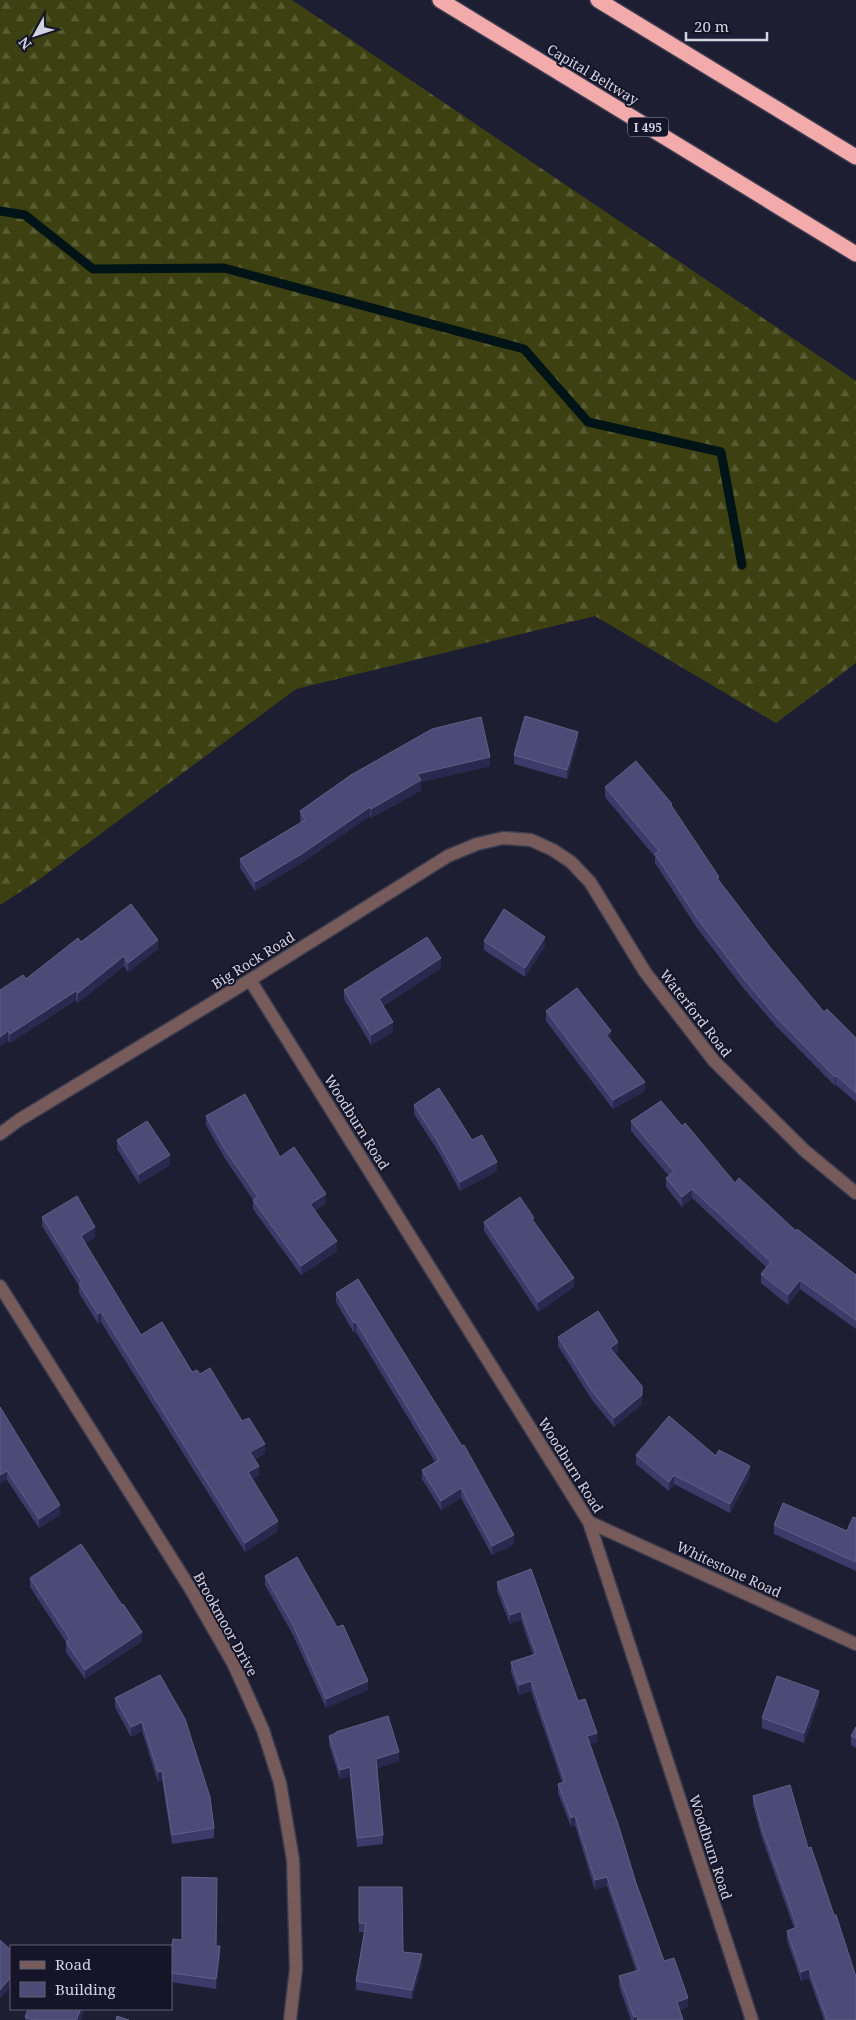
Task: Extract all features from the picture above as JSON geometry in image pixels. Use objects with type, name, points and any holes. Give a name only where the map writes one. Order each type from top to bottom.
[{"type":"highway","name":"Capital Beltway","points":[[440,0],[856,254]]},
{"type":"highway","points":[[598,0],[856,158]]},
{"type":"street","name":"Big Rock Road","points":[[0,1134],[19,1120],[250,980],[448,856],[477,844],[503,838],[531,840]]},
{"type":"street","name":"Waterford Road","points":[[531,840],[554,850],[571,862],[590,882],[645,972],[714,1061],[805,1151],[856,1193]]},
{"type":"street","name":"Woodburn Road","points":[[250,980],[589,1522],[752,2020]]},
{"type":"street","name":"Brookmoor Drive","points":[[0,1286],[190,1588],[234,1665],[263,1730],[280,1783],[293,1860],[296,1969],[290,2020]]},
{"type":"street","name":"Whitestone Road","points":[[589,1522],[856,1644]]},
{"type":"green space","points":[[0,0],[292,0],[856,381],[856,663],[776,723],[595,616],[296,689],[37,881],[0,905]]},
{"type":"building","points":[[525,716],[578,732],[567,770],[514,755]]},
{"type":"building","points":[[481,717],[490,757],[417,774],[421,780],[371,809],[370,807],[303,853],[255,882],[240,859],[305,820],[300,811],[351,775],[432,729]]},
{"type":"building","points":[[636,761],[672,804],[719,877],[717,878],[769,946],[824,1012],[827,1009],[856,1038],[856,1093],[836,1075],[835,1077],[776,1017],[744,979],[697,918],[655,854],[659,851],[605,787]]},
{"type":"building","points":[[131,904],[158,940],[128,963],[124,956],[78,993],[76,991],[10,1034],[8,1031],[0,1037],[0,990],[23,975],[26,979],[78,938],[81,942]]},
{"type":"building","points":[[504,909],[545,937],[525,968],[484,941]]},
{"type":"building","points":[[427,937],[441,958],[379,999],[393,1022],[371,1035],[344,990]]},
{"type":"building","points":[[577,988],[611,1031],[606,1035],[645,1082],[613,1100],[546,1011]]},
{"type":"building","points":[[439,1088],[472,1140],[482,1135],[497,1162],[460,1182],[438,1142],[414,1105]]},
{"type":"building","points":[[245,1094],[280,1157],[294,1147],[326,1194],[310,1204],[337,1241],[301,1266],[253,1200],[258,1197],[224,1148],[206,1116]]},
{"type":"building","points":[[661,1101],[682,1126],[685,1123],[735,1183],[739,1178],[796,1231],[797,1229],[856,1275],[856,1320],[800,1280],[788,1295],[761,1274],[771,1262],[692,1189],[682,1197],[666,1178],[674,1172],[631,1121]]},
{"type":"building","points":[[147,1121],[170,1155],[139,1174],[117,1140]]},
{"type":"building","points":[[77,1196],[95,1227],[81,1236],[141,1335],[162,1322],[192,1372],[197,1370],[200,1374],[210,1368],[242,1421],[249,1418],[265,1444],[250,1452],[259,1466],[248,1472],[278,1521],[245,1543],[101,1312],[98,1314],[79,1284],[82,1282],[42,1217]]},
{"type":"building","points":[[520,1197],[534,1218],[532,1219],[574,1278],[538,1302],[484,1222]]},
{"type":"building","points":[[358,1279],[462,1446],[464,1445],[514,1535],[492,1546],[461,1488],[441,1501],[422,1470],[439,1460],[356,1322],[354,1323],[336,1293]]},
{"type":"building","points":[[598,1311],[618,1342],[610,1348],[642,1386],[642,1395],[614,1418],[592,1391],[558,1337]]},
{"type":"building","points":[[0,1407],[60,1505],[39,1519],[7,1471],[0,1475]]},
{"type":"building","points":[[669,1416],[716,1456],[719,1450],[750,1466],[730,1504],[674,1475],[669,1482],[636,1455]]},
{"type":"building","points":[[783,1503],[847,1531],[853,1517],[856,1518],[856,1562],[774,1525]]},
{"type":"building","points":[[81,1544],[142,1632],[85,1670],[66,1642],[70,1639],[30,1578]]},
{"type":"building","points":[[297,1557],[337,1627],[343,1625],[368,1681],[326,1699],[293,1625],[265,1576]]},
{"type":"building","points":[[531,1569],[578,1701],[585,1699],[597,1733],[587,1736],[664,1961],[674,1958],[688,1998],[677,2002],[683,2020],[638,2020],[637,2016],[634,2017],[619,1976],[639,1970],[607,1877],[595,1880],[575,1816],[571,1818],[558,1784],[565,1782],[531,1681],[519,1685],[511,1662],[536,1654],[521,1611],[510,1615],[497,1582]]},
{"type":"building","points":[[160,1675],[185,1719],[210,1797],[214,1828],[172,1835],[162,1771],[158,1772],[142,1722],[131,1727],[115,1698]]},
{"type":"building","points":[[777,1676],[819,1691],[804,1733],[762,1718]]},
{"type":"building","points":[[388,1716],[399,1752],[376,1759],[383,1835],[357,1838],[350,1767],[340,1770],[329,1736],[336,1732]]},
{"type":"building","points":[[856,1727],[856,1738],[851,1736]]},
{"type":"building","points":[[790,1785],[808,1848],[811,1847],[856,1977],[856,2020],[827,2020],[809,1969],[801,1972],[787,1931],[797,1927],[762,1829],[753,1796]]},
{"type":"building","points":[[182,1877],[217,1878],[216,1946],[220,1946],[216,1979],[172,1973],[173,1939],[182,1940]]},
{"type":"building","points":[[359,1887],[402,1887],[403,1952],[422,1954],[412,1990],[356,1981],[366,1923],[359,1923]]},
{"type":"building","points":[[0,1940],[10,1949],[10,1978],[0,1990]]},
{"type":"building","points":[[28,2010],[81,2010],[76,2020],[34,2020],[25,2017]]},
{"type":"building","points":[[117,2016],[129,2020],[116,2020]]},
{"type":"waterway","points":[[0,211],[25,215],[93,269],[224,268],[524,349],[588,422],[721,452],[742,565]]}]
